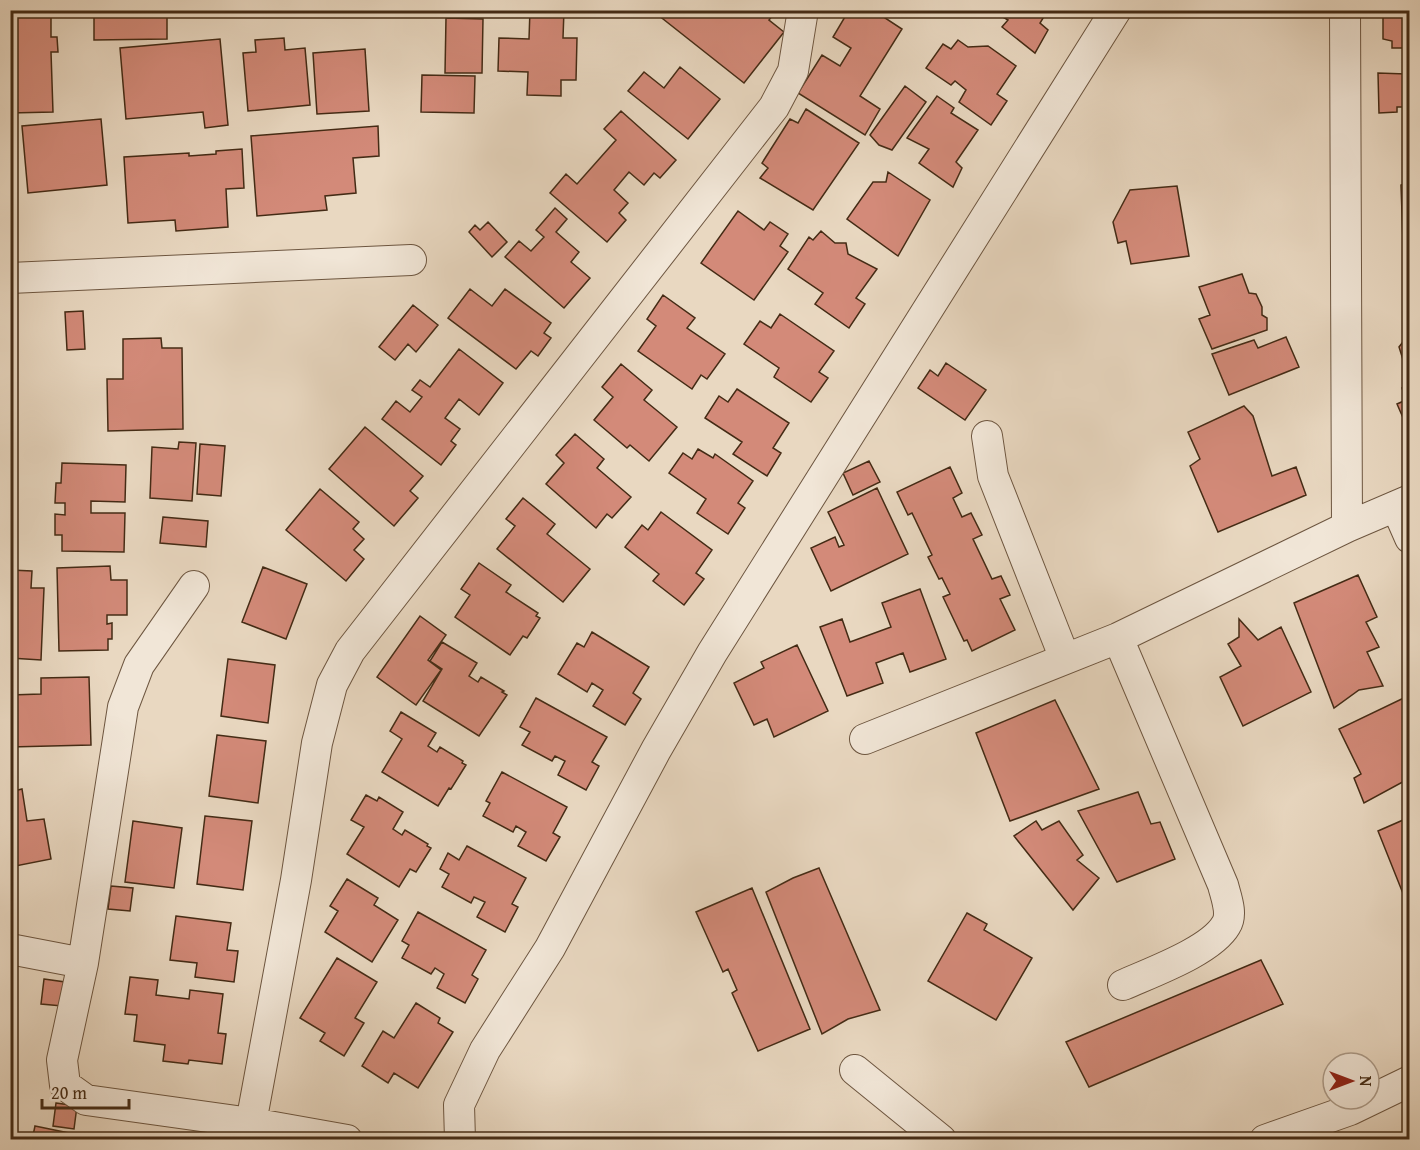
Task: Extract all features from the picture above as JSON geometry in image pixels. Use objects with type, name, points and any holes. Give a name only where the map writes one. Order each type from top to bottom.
[{"type":"street","points":[[251,1123],[296,880],[316,743],[332,685],[350,651],[774,107],[793,71],[803,10]]},
{"type":"street","points":[[460,1140],[459,1105],[486,1050],[550,948],[656,750],[712,653],[1116,10]]},
{"type":"street","points":[[1345,10],[1347,527]]},
{"type":"street","points":[[10,278],[411,260]]},
{"type":"street","points":[[987,436],[993,476],[1065,659]]},
{"type":"street","points":[[866,739],[1118,638],[1347,527],[1403,503],[1410,538]]},
{"type":"street","points":[[194,586],[139,665],[123,707],[83,963],[62,1060],[65,1085],[86,1100],[251,1123],[347,1140]]},
{"type":"street","points":[[1118,638],[1223,885],[1228,903],[1228,924],[1210,944],[1124,985]]},
{"type":"street","points":[[10,949],[83,963]]},
{"type":"street","points":[[855,1070],[941,1140]]},
{"type":"street","points":[[1265,1140],[1350,1110],[1410,1081]]},
{"type":"building","points":[[10,10],[51,10],[51,37],[57,37],[58,52],[51,52],[53,112],[10,113]]},
{"type":"building","points":[[94,10],[167,10],[167,39],[94,40]]},
{"type":"building","points":[[453,10],[486,10],[486,17],[453,16]]},
{"type":"building","points":[[530,10],[564,10],[563,38],[577,38],[576,80],[561,80],[561,96],[527,95],[528,72],[498,71],[499,38],[529,39]]},
{"type":"building","points":[[773,10],[775,12],[769,20],[784,32],[744,83],[653,11]]},
{"type":"building","points":[[849,10],[873,10],[902,29],[860,96],[880,109],[865,135],[798,93],[822,55],[840,66],[851,48],[833,37]]},
{"type":"building","points":[[991,10],[1048,10],[1040,23],[1048,30],[1035,53],[1002,27],[1008,20]]},
{"type":"building","points":[[1392,10],[1410,10],[1410,107],[1397,107],[1397,112],[1379,113],[1378,73],[1406,74],[1407,48],[1392,48],[1392,41],[1383,39],[1383,16],[1392,14]]},
{"type":"building","points":[[446,18],[483,19],[482,73],[445,73]]},
{"type":"building","points":[[284,38],[285,50],[305,48],[310,105],[248,111],[243,53],[256,52],[255,40]]},
{"type":"building","points":[[220,39],[228,125],[205,128],[203,112],[126,119],[120,48]]},
{"type":"building","points":[[958,40],[968,47],[988,46],[1016,66],[997,94],[1007,101],[991,125],[959,102],[966,90],[955,81],[951,85],[926,68],[943,44],[951,49]]},
{"type":"building","points":[[365,49],[369,111],[317,114],[313,53]]},
{"type":"building","points":[[680,67],[720,99],[688,139],[628,91],[644,72],[664,88]]},
{"type":"building","points":[[422,75],[475,76],[474,113],[421,112]]},
{"type":"building","points":[[905,86],[926,102],[892,150],[879,145],[870,135]]},
{"type":"building","points":[[937,96],[954,108],[951,113],[978,130],[956,162],[962,168],[953,187],[919,163],[929,149],[907,138]]},
{"type":"building","points":[[806,109],[859,143],[813,210],[760,178],[768,168],[762,163],[790,119],[798,123]]},
{"type":"building","points":[[621,111],[676,160],[660,178],[654,173],[644,185],[629,172],[614,190],[628,203],[619,213],[626,220],[607,242],[550,193],[566,174],[577,184],[616,140],[604,129]]},
{"type":"building","points":[[101,119],[107,185],[28,193],[22,126]]},
{"type":"building","points":[[378,126],[379,156],[353,158],[356,193],[325,196],[327,210],[257,216],[251,136]]},
{"type":"building","points":[[242,149],[244,188],[226,189],[228,227],[176,231],[175,220],[128,223],[124,157],[189,153],[189,156]]},
{"type":"building","points":[[888,172],[930,200],[898,256],[847,219],[873,182],[886,182]]},
{"type":"building","points":[[1410,182],[1410,270],[1404,270],[1401,185]]},
{"type":"building","points":[[1177,186],[1189,256],[1131,264],[1126,241],[1118,243],[1113,222],[1130,190]]},
{"type":"building","points":[[555,208],[567,219],[556,232],[579,252],[571,262],[590,278],[564,308],[505,257],[519,241],[531,251],[544,237],[536,230]]},
{"type":"building","points":[[738,211],[764,230],[770,222],[788,234],[780,246],[788,252],[754,300],[701,263]]},
{"type":"building","points":[[488,222],[507,242],[492,257],[469,232],[475,225],[480,230]]},
{"type":"building","points":[[821,231],[835,243],[846,243],[848,254],[877,269],[856,298],[865,304],[849,328],[815,304],[823,293],[788,269],[809,237],[813,240]]},
{"type":"building","points":[[1242,274],[1249,293],[1256,294],[1262,307],[1262,315],[1267,318],[1267,330],[1212,349],[1199,319],[1210,315],[1199,287]]},
{"type":"building","points":[[470,289],[492,306],[505,289],[551,323],[544,333],[551,338],[538,356],[531,351],[516,369],[448,318]]},
{"type":"building","points":[[663,295],[695,318],[687,328],[725,354],[707,379],[701,375],[692,389],[638,351],[656,326],[647,319]]},
{"type":"building","points":[[413,305],[438,325],[416,352],[408,344],[395,360],[379,347]]},
{"type":"building","points":[[83,311],[85,349],[67,350],[65,312]]},
{"type":"building","points":[[780,314],[834,351],[819,372],[828,378],[811,402],[774,377],[779,368],[744,344],[760,321],[771,328]]},
{"type":"building","points":[[1410,333],[1410,382],[1399,347]]},
{"type":"building","points":[[1286,337],[1299,367],[1229,395],[1212,354],[1254,340],[1258,348]]},
{"type":"building","points":[[161,338],[162,348],[182,348],[183,429],[108,431],[107,379],[123,379],[123,339]]},
{"type":"building","points":[[459,349],[503,383],[479,415],[459,399],[445,418],[460,429],[451,441],[456,445],[441,465],[382,419],[396,401],[410,412],[422,397],[412,390],[420,380],[430,387]]},
{"type":"building","points":[[946,363],[986,390],[965,420],[918,388],[930,370],[938,376]]},
{"type":"building","points":[[621,364],[652,390],[644,400],[677,427],[649,461],[630,445],[627,448],[594,420],[613,397],[602,387]]},
{"type":"building","points":[[1410,384],[1410,417],[1404,420],[1397,404],[1406,400],[1402,388]]},
{"type":"building","points":[[737,389],[789,423],[773,448],[781,453],[767,476],[733,454],[742,442],[705,418],[719,396],[728,402]]},
{"type":"building","points":[[1244,406],[1253,416],[1272,476],[1296,467],[1306,495],[1218,532],[1190,466],[1200,459],[1188,432]]},
{"type":"building","points":[[365,427],[423,476],[410,491],[418,498],[394,526],[329,469]]},
{"type":"building","points":[[575,434],[604,459],[597,468],[631,497],[612,518],[607,514],[596,528],[546,484],[564,463],[556,455]]},
{"type":"building","points":[[179,442],[196,443],[192,501],[150,498],[152,447],[178,449]]},
{"type":"building","points":[[200,444],[225,446],[221,496],[197,494]]},
{"type":"building","points":[[698,449],[713,458],[715,454],[753,481],[738,503],[745,508],[728,534],[697,513],[706,499],[669,473],[683,453],[692,459]]},
{"type":"building","points":[[869,461],[880,482],[853,495],[843,473]]},
{"type":"building","points":[[62,463],[126,465],[125,502],[91,501],[91,513],[125,513],[124,552],[62,551],[62,535],[55,535],[55,514],[65,515],[65,503],[55,503],[56,483],[61,483]]},
{"type":"building","points":[[950,467],[962,493],[953,498],[962,517],[971,513],[982,535],[973,539],[992,579],[1001,576],[1010,595],[1000,599],[1015,630],[972,651],[967,640],[964,641],[943,597],[950,594],[928,557],[932,555],[912,513],[908,515],[897,492]]},
{"type":"building","points":[[877,488],[908,554],[831,591],[811,548],[835,537],[839,547],[844,545],[828,512]]},
{"type":"building","points":[[320,489],[359,522],[353,529],[364,539],[354,550],[364,559],[346,581],[286,530]]},
{"type":"building","points":[[523,498],[555,524],[547,534],[590,569],[563,602],[497,549],[515,526],[506,519]]},
{"type":"building","points":[[661,512],[712,550],[696,573],[704,579],[684,605],[653,581],[659,574],[625,547],[642,525],[648,530]]},
{"type":"building","points":[[163,517],[208,521],[206,547],[160,543]]},
{"type":"building","points":[[479,563],[511,585],[506,592],[538,613],[536,616],[540,618],[527,638],[523,636],[510,655],[455,617],[470,595],[461,589]]},
{"type":"building","points":[[110,566],[111,580],[127,580],[127,615],[107,615],[107,624],[112,623],[112,639],[108,639],[108,650],[59,651],[57,568]]},
{"type":"building","points":[[263,567],[307,584],[286,639],[242,622]]},
{"type":"building","points":[[10,570],[32,571],[31,588],[44,588],[41,660],[10,658]]},
{"type":"building","points":[[1358,575],[1377,617],[1366,622],[1379,647],[1367,652],[1383,686],[1359,690],[1334,708],[1294,603]]},
{"type":"building","points":[[920,589],[946,659],[910,672],[903,653],[876,663],[883,683],[847,696],[820,627],[842,619],[850,642],[891,627],[882,603]]},
{"type":"building","points":[[420,616],[446,635],[428,660],[441,670],[416,705],[377,677]]},
{"type":"building","points":[[1239,619],[1258,640],[1281,627],[1311,692],[1243,726],[1220,677],[1241,666],[1228,644],[1239,637]]},
{"type":"building","points":[[592,632],[649,667],[633,693],[641,699],[625,725],[593,706],[603,690],[592,683],[587,692],[558,674],[577,643],[584,647]]},
{"type":"building","points":[[442,642],[477,663],[469,676],[478,682],[481,677],[507,695],[479,736],[423,701],[442,669],[430,661]]},
{"type":"building","points":[[797,645],[828,711],[774,737],[767,719],[754,725],[734,683],[764,668],[761,662]]},
{"type":"building","points":[[228,659],[275,665],[268,723],[221,716]]},
{"type":"building","points":[[89,677],[91,745],[10,747],[10,695],[41,694],[41,678]]},
{"type":"building","points":[[1410,695],[1410,778],[1364,803],[1354,778],[1361,774],[1339,729]]},
{"type":"building","points":[[536,698],[607,737],[592,762],[599,766],[586,790],[558,775],[565,761],[555,756],[552,761],[522,745],[530,732],[520,727]]},
{"type":"building","points":[[1055,700],[1099,789],[1010,821],[976,733]]},
{"type":"building","points":[[401,712],[436,733],[428,746],[437,752],[440,747],[466,765],[438,806],[382,772],[402,739],[390,731]]},
{"type":"building","points":[[217,735],[266,741],[258,803],[209,796]]},
{"type":"building","points":[[502,772],[567,807],[553,833],[560,837],[546,861],[518,846],[526,832],[516,826],[513,832],[483,816],[490,803],[486,801]]},
{"type":"building","points":[[22,789],[27,821],[44,819],[51,859],[15,866],[16,869],[10,870],[10,792]]},
{"type":"building","points":[[1138,792],[1151,824],[1160,822],[1175,859],[1117,882],[1078,811]]},
{"type":"building","points":[[366,795],[377,801],[379,797],[403,812],[393,829],[402,835],[405,830],[431,848],[416,872],[410,869],[399,887],[347,854],[364,827],[351,820]]},
{"type":"building","points":[[205,816],[252,821],[243,890],[197,884]]},
{"type":"building","points":[[1410,817],[1410,911],[1378,831]]},
{"type":"building","points":[[133,821],[182,828],[174,888],[125,882]]},
{"type":"building","points":[[1036,821],[1042,830],[1059,821],[1083,855],[1077,860],[1099,878],[1073,910],[1014,836]]},
{"type":"building","points":[[467,846],[526,878],[512,904],[518,907],[505,932],[477,917],[485,902],[474,897],[471,903],[442,887],[449,874],[440,869],[448,853],[459,860]]},
{"type":"building","points":[[819,868],[880,1010],[848,1019],[822,1034],[766,892]]},
{"type":"building","points":[[347,879],[378,898],[374,905],[398,920],[372,962],[325,932],[338,911],[330,906]]},
{"type":"building","points":[[111,886],[133,888],[130,911],[108,909]]},
{"type":"building","points":[[752,888],[810,1029],[758,1051],[732,993],[737,990],[728,969],[723,972],[696,912]]},
{"type":"building","points":[[418,912],[486,950],[472,975],[478,979],[465,1003],[437,988],[444,974],[435,968],[431,974],[402,958],[409,945],[402,941]]},
{"type":"building","points":[[967,913],[987,924],[984,930],[1032,958],[996,1020],[928,981]]},
{"type":"building","points":[[176,916],[231,923],[227,950],[238,951],[234,982],[195,977],[197,963],[170,960]]},
{"type":"building","points":[[337,958],[377,982],[355,1018],[364,1023],[344,1056],[320,1041],[325,1033],[300,1018]]},
{"type":"building","points":[[1261,960],[1283,1004],[1089,1087],[1066,1042]]},
{"type":"building","points":[[10,968],[16,969],[10,1008]]},
{"type":"building","points":[[130,977],[158,980],[156,995],[189,999],[190,990],[223,994],[218,1033],[226,1034],[222,1064],[189,1060],[188,1064],[163,1061],[165,1045],[134,1041],[137,1015],[125,1014]]},
{"type":"building","points":[[44,979],[65,982],[62,1006],[41,1004]]},
{"type":"building","points":[[416,1003],[440,1018],[438,1023],[453,1032],[418,1088],[394,1073],[388,1083],[362,1066],[383,1031],[394,1038]]},
{"type":"building","points":[[56,1103],[77,1106],[74,1129],[53,1126]]},
{"type":"building","points":[[35,1126],[74,1134],[107,1140],[32,1140]]}]
